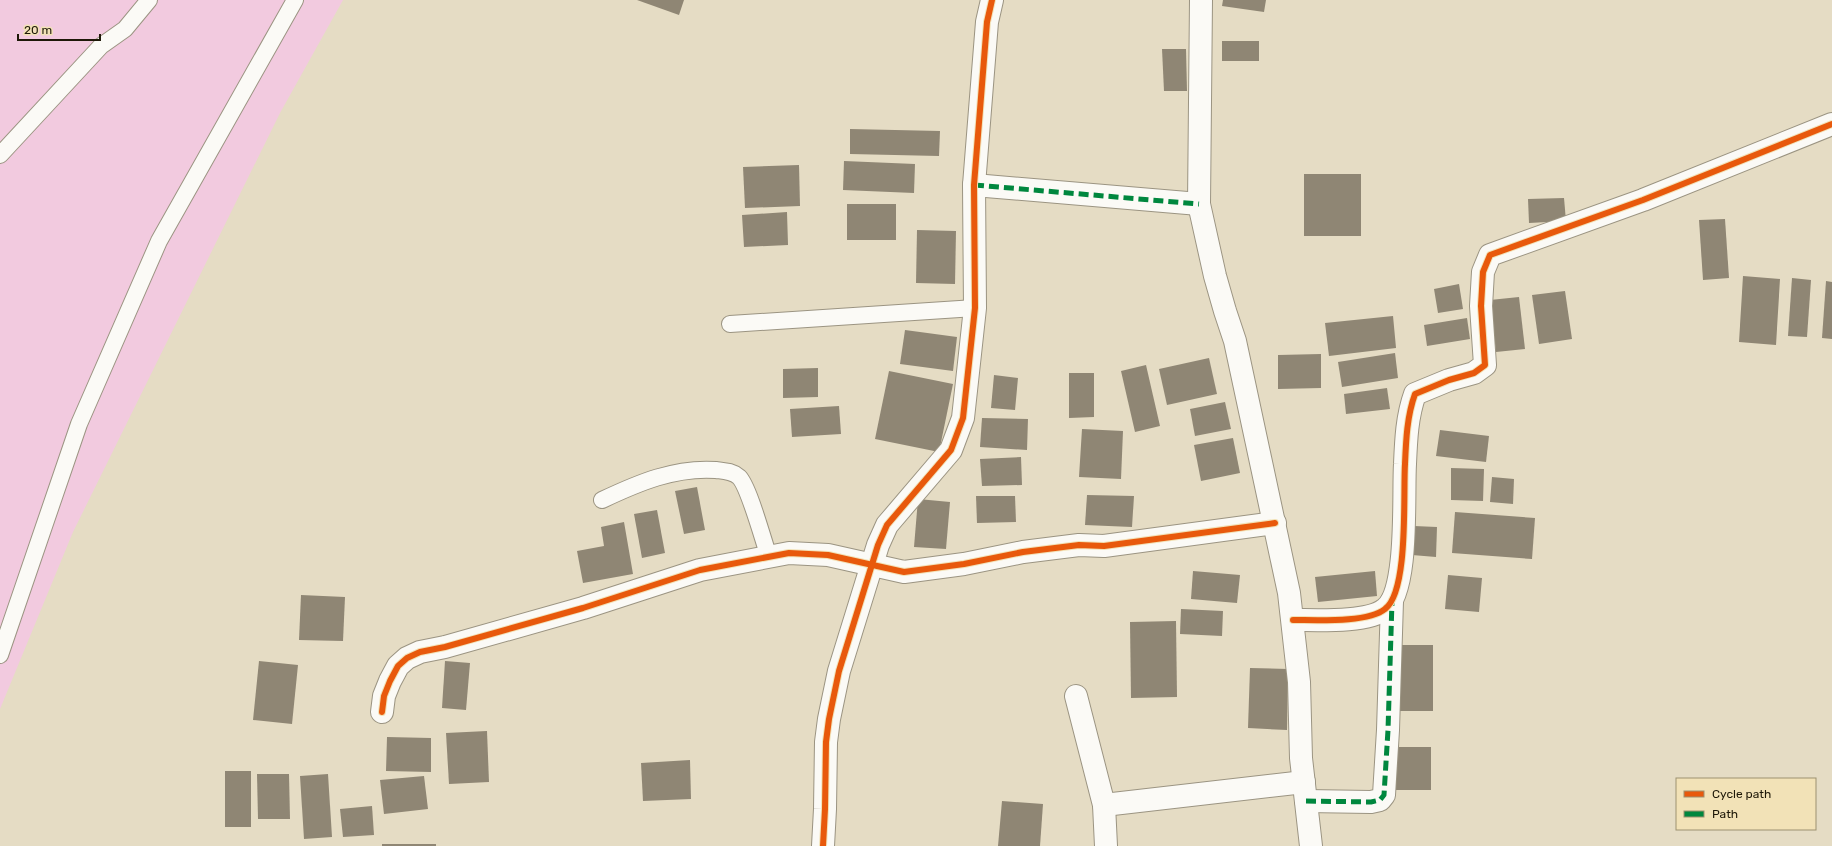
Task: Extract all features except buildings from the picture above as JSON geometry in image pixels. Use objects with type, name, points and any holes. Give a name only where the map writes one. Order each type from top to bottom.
[{"type":"street","points":[[823,846],[826,742],[829,719],[839,671],[878,545],[887,525],[951,450],[963,418],[975,308],[974,185],[987,22],[992,0]]},
{"type":"street","points":[[1201,0],[1199,204],[1215,276],[1235,341],[1289,593],[1299,682],[1301,758],[1311,846]]},
{"type":"street","points":[[1293,620],[1364,618],[1385,610],[1392,601],[1396,590],[1403,556],[1405,462],[1409,411],[1415,394],[1449,380],[1474,374],[1485,365],[1481,306],[1483,272],[1490,254],[1643,200],[1832,124]]},
{"type":"street","points":[[974,185],[1199,204]]},
{"type":"street","points":[[382,712],[384,696],[398,666],[407,658],[420,652],[445,647],[584,608],[700,570],[789,552],[828,555],[904,572],[943,567],[1050,548],[1078,545],[1104,546],[1275,523]]},
{"type":"street","points":[[1104,805],[1305,792],[1371,802],[1380,800],[1384,795],[1388,730],[1392,601]]},
{"type":"street","points":[[1076,696],[1104,805],[1106,846]]},
{"type":"lane","points":[[0,155],[101,46],[125,28],[149,0]]},
{"type":"lane","points":[[0,655],[79,424],[160,241],[295,0]]},
{"type":"lane","points":[[730,324],[975,308]]},
{"type":"lane","points":[[602,500],[636,484],[671,473],[696,470],[727,471],[739,477],[748,494],[769,557]]},
{"type":"shaded area","points":[[0,0],[343,0],[280,113],[73,532],[0,709]]},
{"type":"marked path","points":[[974,185],[1199,204]]},
{"type":"marked path","points":[[1306,801],[1371,802],[1380,800],[1384,795],[1388,730],[1392,601]]},
{"type":"cycle path","points":[[823,846],[826,742],[829,719],[839,671],[878,545],[887,525],[951,450],[963,418],[975,308],[974,185],[987,22],[992,0]]},
{"type":"cycle path","points":[[1293,620],[1341,620],[1367,617],[1385,609],[1393,599],[1398,583],[1401,563],[1407,428],[1412,402],[1415,394],[1449,380],[1474,373],[1485,365],[1481,306],[1483,272],[1490,255],[1643,200],[1832,124]]},
{"type":"cycle path","points":[[382,712],[384,696],[398,666],[407,658],[420,652],[445,647],[583,608],[700,570],[789,553],[828,555],[904,572],[964,564],[1023,552],[1079,545],[1104,546],[1275,523]]}]
